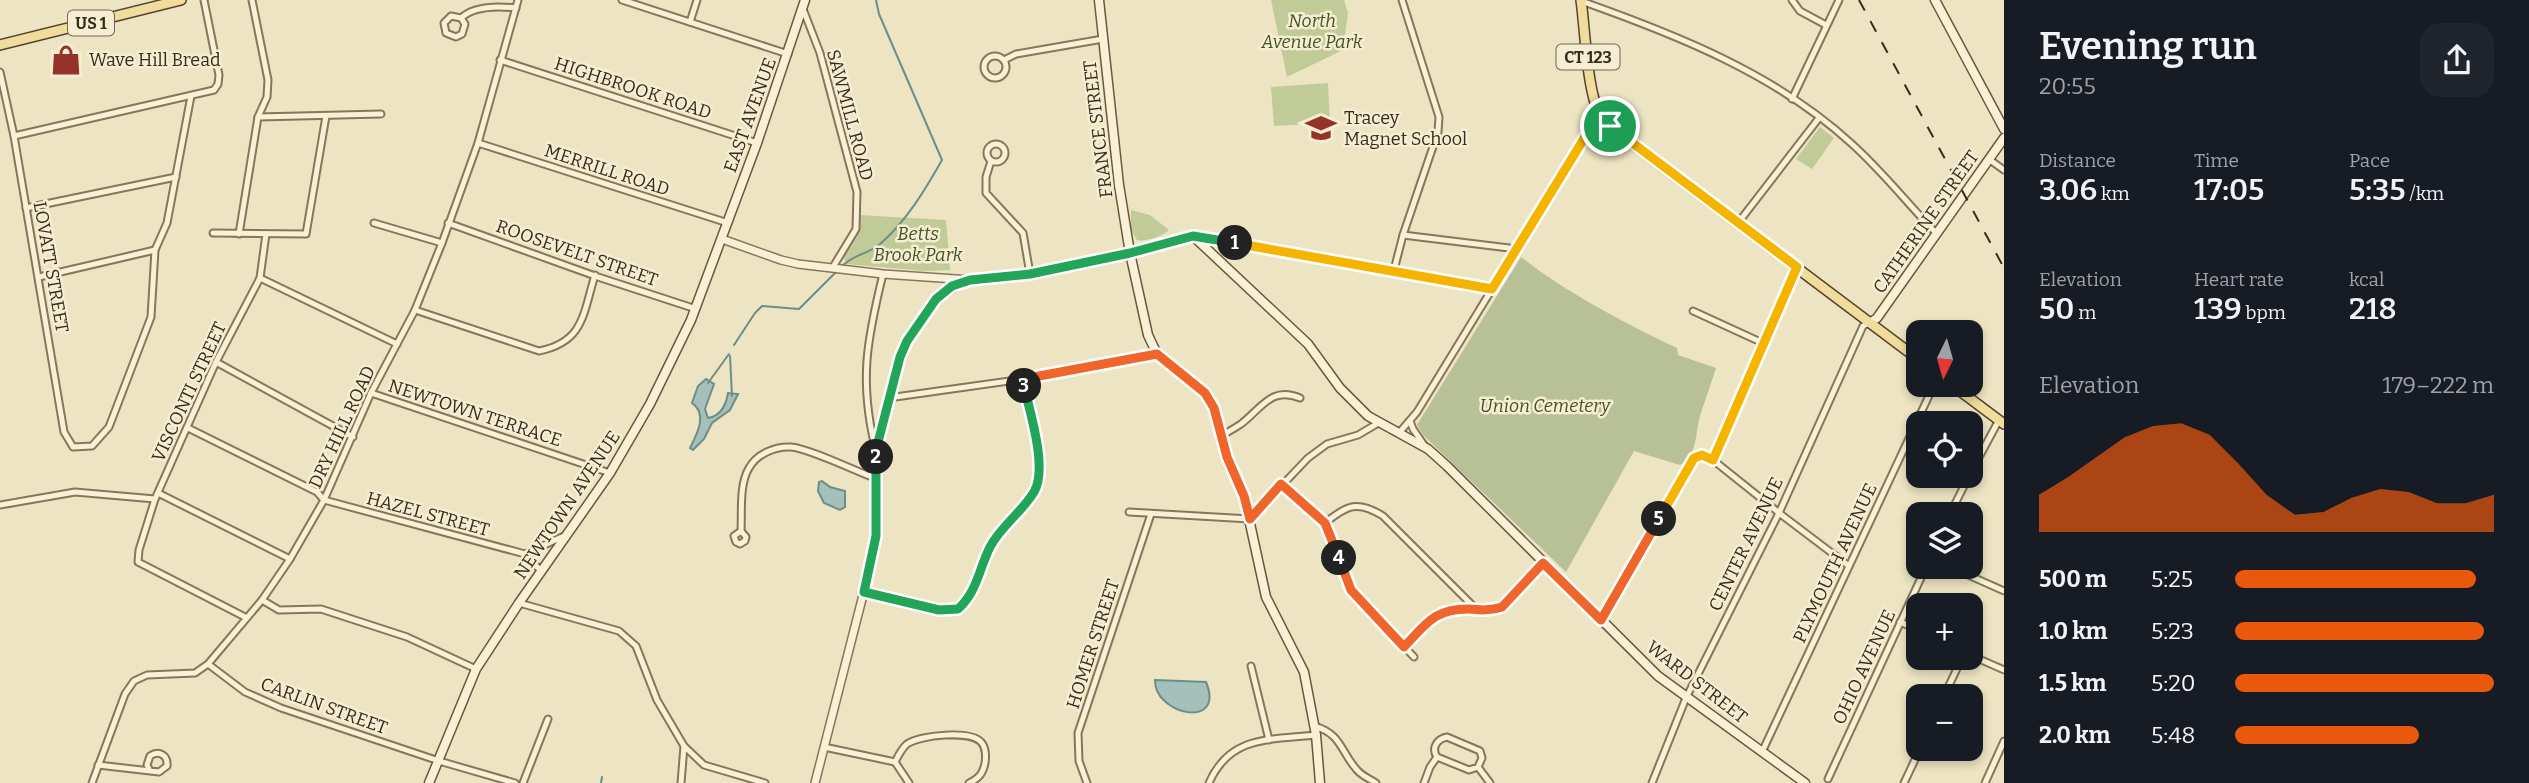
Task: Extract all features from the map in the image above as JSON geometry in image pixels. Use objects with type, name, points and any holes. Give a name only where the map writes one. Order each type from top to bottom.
[{"type":"main road","name":"US 1","points":[[0,45],[181,0]]},
{"type":"main road","name":"FRANCE STREET","points":[[1099,0],[1115,153],[1130,253],[1148,335],[1157,354]]},
{"type":"main road","name":"CT 123","points":[[1581,0],[1592,88],[1599,114]]},
{"type":"main road","points":[[1934,0],[2004,129]]},
{"type":"main road","name":"EAST AVENUE","points":[[722,239],[804,4]]},
{"type":"main road","points":[[1599,114],[1619,134],[1906,350]]},
{"type":"main road","name":"CATHERINE STREET","points":[[1871,322],[1877,318],[2004,138]]},
{"type":"main road","points":[[1130,253],[1193,236]]},
{"type":"main road","name":"WARD STREET","points":[[1193,236],[1308,344],[1340,388],[1368,416],[1428,450],[1447,466],[1658,676],[1805,783]]},
{"type":"main road","name":"NEWTOWN AVENUE","points":[[429,783],[476,669],[610,473],[650,404],[696,309],[722,239]]},
{"type":"main road","points":[[1157,354],[1205,393],[1214,408],[1221,436],[1244,496],[1258,572],[1266,597],[1304,672],[1315,731],[1320,783]]},
{"type":"main road","points":[[1968,397],[2002,422]]},
{"type":"street","points":[[14,136],[214,90],[219,75],[204,0]]},
{"type":"street","points":[[239,234],[258,117],[267,97],[268,80],[252,0]]},
{"type":"street","name":"DRY HILL ROAD","points":[[208,664],[262,600],[290,559],[324,500],[371,393],[415,310],[478,142],[518,0]]},
{"type":"street","points":[[622,0],[788,54]]},
{"type":"street","points":[[690,22],[697,0]]},
{"type":"street","points":[[1394,270],[1440,117],[1402,0]]},
{"type":"street","points":[[1581,0],[1662,30],[1724,57],[1792,99],[1852,144],[1936,233]]},
{"type":"street","points":[[1792,0],[1800,11],[1826,25]]},
{"type":"street","points":[[1792,99],[1839,0]]},
{"type":"street","name":"SAWMILL ROAD","points":[[804,4],[820,53],[857,192],[856,229],[834,268]]},
{"type":"street","points":[[461,18],[465,14],[483,9],[516,8]]},
{"type":"street","points":[[448,18],[461,18],[465,24],[462,34],[452,37],[446,33],[444,23],[448,18]]},
{"type":"street","points":[[1004,60],[1016,54],[1103,39]]},
{"type":"street","points":[[996,56],[1004,60],[1006,68],[1000,77],[992,78],[986,73],[984,64],[989,58],[996,56]]},
{"type":"street","name":"HIGHBROOK ROAD","points":[[500,60],[757,144]]},
{"type":"street","name":"LOVATT STREET","points":[[0,72],[14,136],[64,432],[73,447],[92,446],[109,427],[151,317],[155,250]]},
{"type":"street","points":[[39,277],[155,250],[167,223],[191,96]]},
{"type":"street","points":[[258,117],[381,114]]},
{"type":"street","points":[[1399,433],[1410,421],[1599,114]]},
{"type":"street","points":[[213,233],[306,233],[326,116]]},
{"type":"street","points":[[1738,223],[1819,118]]},
{"type":"street","name":"MERRILL ROAD","points":[[478,142],[728,223]]},
{"type":"street","points":[[1990,160],[2004,170]]},
{"type":"street","points":[[991,161],[986,177],[986,193],[1023,233],[1030,274]]},
{"type":"street","points":[[26,208],[176,177]]},
{"type":"street","name":"ROOSEVELT STREET","points":[[448,222],[696,309]]},
{"type":"street","points":[[374,223],[442,243]]},
{"type":"street","name":"VISCONTI STREET","points":[[245,617],[138,562],[139,550],[157,496],[216,362],[260,278],[266,234]]},
{"type":"street","points":[[1403,235],[1517,249]]},
{"type":"street","points":[[1193,236],[1492,289]]},
{"type":"street","points":[[722,239],[781,260],[883,274],[970,280],[1030,274],[1130,253]]},
{"type":"street","points":[[1713,460],[1797,267]]},
{"type":"street","points":[[815,783],[876,536],[876,450],[865,387],[869,330],[883,274]]},
{"type":"street","points":[[415,310],[539,351],[554,348],[574,335],[595,275]]},
{"type":"street","points":[[260,278],[397,344]]},
{"type":"street","points":[[876,450],[900,357],[936,299],[952,286],[970,280]]},
{"type":"street","points":[[1693,311],[1765,344]]},
{"type":"street","name":"CENTER AVENUE","points":[[1652,783],[1686,698],[1779,513],[1863,326],[1871,322]]},
{"type":"street","points":[[888,398],[1023,379],[1157,354]]},
{"type":"street","points":[[216,362],[353,437]]},
{"type":"street","points":[[864,592],[939,610],[958,609],[966,602],[995,537],[1033,494],[1038,484],[1039,465],[1023,379]]},
{"type":"street","name":"NEWTOWN TERRACE","points":[[371,393],[610,473]]},
{"type":"street","points":[[1221,436],[1275,396],[1289,394],[1300,398]]},
{"type":"street","name":"PLYMOUTH AVENUE","points":[[1762,752],[1928,397]]},
{"type":"street","name":"WARD STREET","points":[[1410,421],[1428,450]]},
{"type":"street","points":[[1129,512],[1250,519],[1308,458],[1327,444],[1358,435],[1380,422]]},
{"type":"street","points":[[1983,453],[2002,422]]},
{"type":"street","name":"HAZEL STREET","points":[[188,428],[317,492],[324,500],[525,554]]},
{"type":"street","points":[[741,531],[748,468],[768,451],[792,447],[877,479]]},
{"type":"street","points":[[1601,620],[1692,460],[1702,455],[1713,460],[1849,566]]},
{"type":"street","points":[[1281,484],[1325,523],[1351,590],[1414,657]]},
{"type":"street","points":[[0,505],[75,492],[157,496],[290,559]]},
{"type":"street","points":[[1325,523],[1343,509],[1352,506],[1374,510],[1476,610]]},
{"type":"street","name":"HOMER STREET","points":[[1087,783],[1079,761],[1078,733],[1151,514]]},
{"type":"street","points":[[541,571],[525,554],[566,535]]},
{"type":"street","points":[[1404,647],[1441,612],[1494,610],[1502,607],[1543,563]]},
{"type":"street","name":"OHIO AVENUE","points":[[1828,779],[1920,579]]},
{"type":"street","points":[[1977,579],[2004,591]]},
{"type":"street","points":[[262,600],[279,610],[321,609],[407,637],[476,669]]},
{"type":"street","points":[[519,603],[619,631],[636,646],[657,700],[684,746],[704,765],[765,783]]},
{"type":"street","points":[[1900,622],[1906,625]]},
{"type":"street","points":[[1983,661],[2004,670]]},
{"type":"street","points":[[92,783],[125,694],[134,681],[147,675],[195,673],[208,664]]},
{"type":"street","name":"CARLIN STREET","points":[[208,664],[245,692],[281,708],[439,761],[515,783]]},
{"type":"street","points":[[1251,666],[1269,740]]},
{"type":"street","points":[[523,783],[548,719]]},
{"type":"street","points":[[1209,783],[1219,764],[1230,752],[1243,745],[1327,730],[1338,738],[1359,772],[1376,783]]},
{"type":"street","points":[[895,762],[906,745],[918,739],[964,735],[974,737],[982,742],[985,766],[982,774],[969,783]]},
{"type":"street","points":[[1447,737],[1480,751],[1482,758],[1478,767],[1469,770],[1437,757],[1435,745],[1447,737]]},
{"type":"street","points":[[1985,783],[2004,741]]},
{"type":"street","points":[[681,783],[684,746]]},
{"type":"street","points":[[824,747],[895,762],[909,783]]},
{"type":"street","points":[[1424,783],[1437,757]]},
{"type":"street","points":[[1904,783],[1914,761]]},
{"type":"street","points":[[98,765],[150,771]]},
{"type":"street","points":[[1478,767],[1490,783]]},
{"type":"green space","name":"North Avenue Park","points":[[1271,0],[1344,0],[1348,13],[1343,50],[1287,77]]},
{"type":"green space","points":[[1328,83],[1330,123],[1274,126],[1271,87]]},
{"type":"green space","points":[[1820,127],[1834,138],[1812,169],[1796,159]]},
{"type":"green space","points":[[1131,210],[1150,215],[1169,230],[1154,238],[1137,240],[1131,229]]},
{"type":"green space","name":"Betts Brook Park","points":[[859,215],[946,220],[950,270],[924,271],[847,264],[843,258],[858,229]]},
{"type":"green space","name":"Union Cemetery","points":[[1521,257],[1596,307],[1677,348],[1678,355],[1716,368],[1690,456],[1680,465],[1634,451],[1566,572],[1423,435],[1417,425]]},
{"type":"water","points":[[706,379],[714,384],[705,409],[708,418],[722,409],[728,393],[738,394],[730,410],[712,423],[704,439],[693,450],[690,448],[698,431],[700,418],[692,403],[698,386]]},
{"type":"water","points":[[822,481],[830,487],[845,491],[845,507],[840,510],[824,503],[818,491],[819,482]]},
{"type":"water","points":[[1155,680],[1206,682],[1210,697],[1206,707],[1198,712],[1176,709],[1165,702],[1158,692]]},
{"type":"waterway","points":[[841,267],[879,245],[889,236],[914,205],[942,160],[879,14],[876,0]]},
{"type":"waterway","points":[[734,345],[762,306],[799,309],[837,271]]},
{"type":"waterway","points":[[708,383],[729,354]]},
{"type":"waterway","points":[[730,356],[732,396]]},
{"type":"waterway","points":[[601,783],[602,777]]},
{"type":"railway","points":[[1859,0],[2004,268]]},
{"type":"place","name":"Wave Hill Bread","points":[[66,60]]},
{"type":"place","name":"Tracey Magnet School","points":[[1321,128]]},
{"type":"route","points":[[1599,114],[1610,126],[1797,267],[1713,460],[1702,455],[1692,460],[1601,620],[1543,563],[1502,607],[1494,610],[1441,612],[1404,647],[1351,590],[1325,523],[1281,484],[1250,519],[1244,496],[1227,457],[1214,408],[1205,393],[1157,354],[1023,379],[1039,465],[1038,484],[1033,494],[995,537],[972,594],[958,609],[939,610],[864,592],[876,536],[876,450],[888,398],[907,341],[936,299],[952,286],[970,280],[1030,274],[1130,253],[1193,236],[1492,289],[1599,114]]}]
